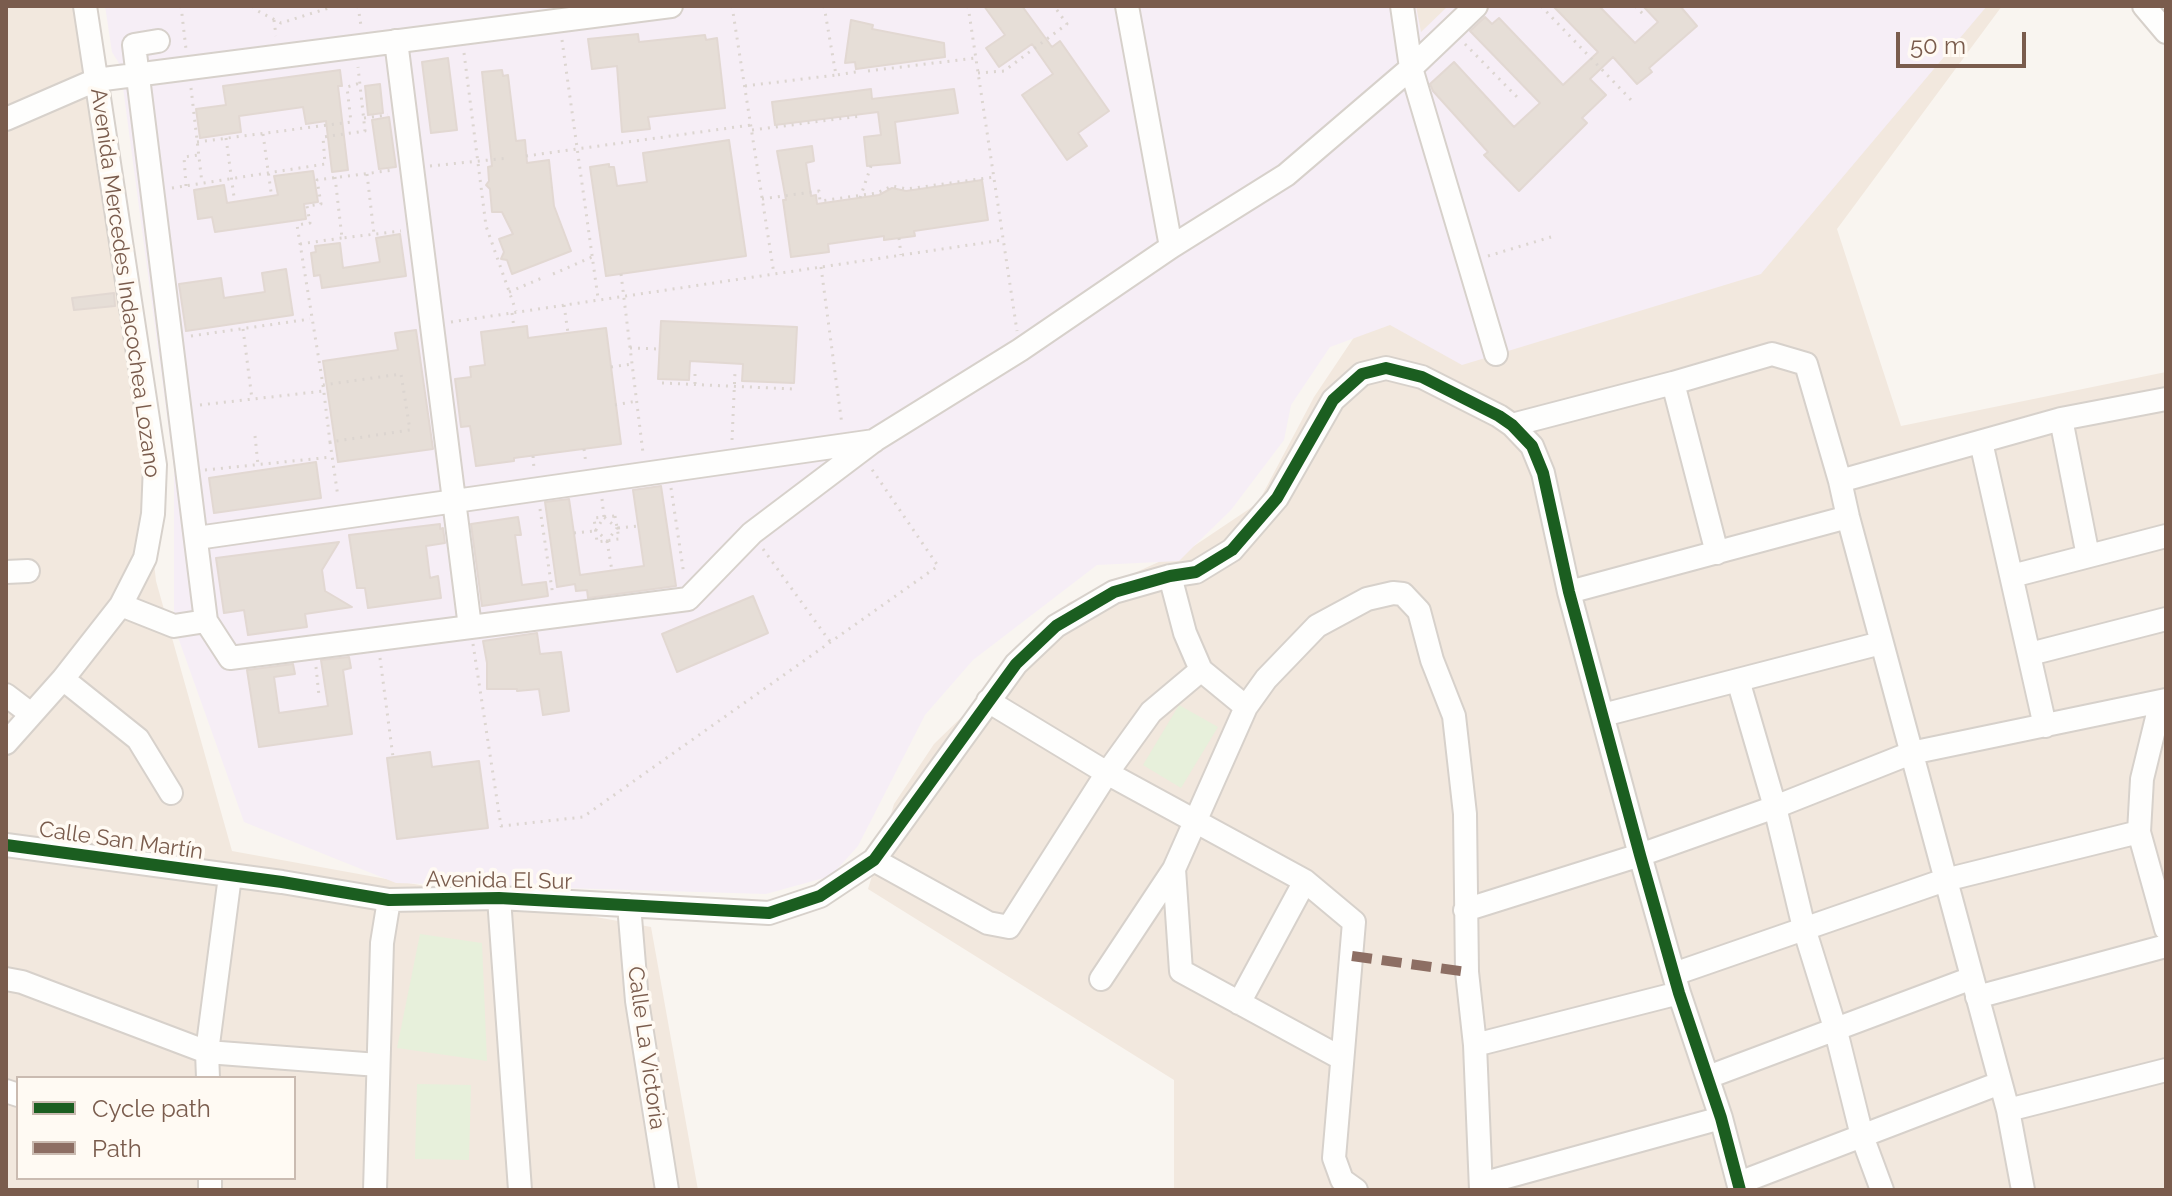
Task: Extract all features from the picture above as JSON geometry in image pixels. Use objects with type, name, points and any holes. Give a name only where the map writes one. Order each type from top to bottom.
[{"type":"street","name":"Avenida Mercedes Indacochea Lozano","points":[[6,743],[63,679],[121,605],[145,558],[153,514],[155,465],[85,6]]},
{"type":"street","points":[[6,119],[96,80],[671,6]]},
{"type":"street","points":[[1127,6],[1171,247]]},
{"type":"street","points":[[1402,6],[1411,68],[1496,354]]},
{"type":"street","points":[[158,41],[134,45],[206,621],[230,658],[688,599],[752,533],[859,446],[1020,350],[1171,247],[1286,175],[1411,68],[1476,6]]},
{"type":"street","points":[[2144,6],[2166,32]]},
{"type":"street","points":[[396,41],[470,627]]},
{"type":"street","points":[[1512,425],[1772,354],[1806,364],[2008,1110],[2023,1190]]},
{"type":"street","points":[[1201,670],[1151,712],[1107,773],[1009,927],[988,923],[874,860],[1016,664],[1056,626],[1114,592],[1196,572],[1232,550],[1277,498],[1333,400],[1362,374],[1386,368],[1422,377],[1512,425],[1532,446],[1543,473],[1569,592],[1640,855],[1676,983],[1740,1186],[2000,1083]]},
{"type":"street","points":[[1673,383],[1717,553]]},
{"type":"street","points":[[1840,481],[2061,419],[2166,399]]},
{"type":"street","points":[[2061,419],[2088,556]]},
{"type":"street","points":[[1981,442],[2045,726]]},
{"type":"street","points":[[197,538],[668,468],[859,446]]},
{"type":"street","points":[[1569,592],[1848,517]]},
{"type":"street","points":[[2012,576],[2166,536]]},
{"type":"street","points":[[1170,576],[1185,633],[1201,670],[1246,707]]},
{"type":"street","points":[[1101,979],[1174,869],[1246,707],[1266,679],[1317,626],[1367,599],[1393,593],[1410,598],[1419,611],[1432,660],[1454,716],[1465,814],[1467,972],[1475,1045],[1481,1187],[1721,1118]]},
{"type":"street","points":[[121,605],[174,626],[206,621]]},
{"type":"street","points":[[2030,654],[2166,619]]},
{"type":"street","points":[[1603,715],[1881,643]]},
{"type":"street","points":[[63,679],[138,739],[171,793]]},
{"type":"street","points":[[1738,680],[1775,807],[1804,928],[1836,1031],[1862,1136],[1882,1190]]},
{"type":"street","points":[[6,695],[31,714]]},
{"type":"street","points":[[1465,910],[1640,855],[1775,807],[1911,753],[2164,700],[2142,779],[2139,832],[2166,929]]},
{"type":"street","points":[[988,701],[1107,773],[1305,881],[1354,922],[1334,1158],[1342,1180],[1356,1190]]},
{"type":"street","points":[[1475,1045],[1676,983],[1804,928],[1945,880],[2139,832]]},
{"type":"street","name":"Calle San Martín","points":[[6,845],[230,876]]},
{"type":"street","name":"Avenida El Sur","points":[[230,876],[389,900],[499,898],[769,913],[820,896],[874,860]]},
{"type":"street","points":[[1174,869],[1181,971],[1341,1058]]},
{"type":"street","points":[[208,1076],[207,1052],[230,876]]},
{"type":"street","points":[[1239,1003],[1305,881]]},
{"type":"street","points":[[499,898],[520,1190]]},
{"type":"street","points":[[375,1190],[382,943],[389,900]]},
{"type":"street","name":"Calle La Victoria","points":[[629,905],[637,1001],[667,1190]]},
{"type":"street","points":[[1708,1077],[1836,1031],[1974,987],[2166,946]]},
{"type":"street","points":[[6,979],[22,982],[207,1052],[378,1065]]},
{"type":"street","points":[[2008,1110],[2166,1070]]},
{"type":"path","points":[[181,6],[202,183]]},
{"type":"path","points":[[253,6],[281,23],[335,6]]},
{"type":"path","points":[[732,6],[774,274]]},
{"type":"path","points":[[824,6],[836,75]]},
{"type":"path","points":[[968,6],[1020,350]]},
{"type":"path","points":[[978,73],[1004,71],[1067,24],[1054,6]]},
{"type":"path","points":[[1541,6],[1633,102]]},
{"type":"path","points":[[1635,6],[1644,15]]},
{"type":"path","points":[[559,21],[598,300]]},
{"type":"path","points":[[1451,29],[1518,98]]},
{"type":"path","points":[[462,33],[486,226],[509,292],[514,328]]},
{"type":"path","points":[[868,71],[976,58]]},
{"type":"path","points":[[745,86],[856,72]]},
{"type":"path","points":[[153,191],[325,164],[323,137],[365,131],[360,83],[347,87],[351,122],[197,142]]},
{"type":"path","points":[[526,156],[861,116]]},
{"type":"path","points":[[263,134],[271,192]]},
{"type":"path","points":[[226,138],[234,197]]},
{"type":"path","points":[[186,186],[184,157],[199,155]]},
{"type":"path","points":[[341,516],[297,225],[310,223],[307,206],[321,204],[317,180],[509,158]]},
{"type":"path","points":[[861,197],[871,166]]},
{"type":"path","points":[[366,173],[374,234]]},
{"type":"path","points":[[335,177],[342,238]]},
{"type":"path","points":[[762,199],[819,191],[820,201],[861,197],[892,186],[907,189],[994,177]]},
{"type":"path","points":[[300,244],[419,229]]},
{"type":"path","points":[[1469,261],[1551,237]]},
{"type":"path","points":[[899,238],[901,255]]},
{"type":"path","points":[[431,325],[1003,240]]},
{"type":"path","points":[[553,274],[592,257]]},
{"type":"path","points":[[470,627],[501,826],[583,817],[938,566],[859,446],[821,267]]},
{"type":"path","points":[[621,274],[645,472]]},
{"type":"path","points":[[509,292],[542,278]]},
{"type":"path","points":[[564,305],[568,333]]},
{"type":"path","points":[[172,339],[312,319]]},
{"type":"path","points":[[243,329],[252,399]]},
{"type":"path","points":[[630,348],[659,349]]},
{"type":"path","points":[[611,367],[632,364]]},
{"type":"path","points":[[695,371],[695,384]]},
{"type":"path","points":[[731,460],[735,372]]},
{"type":"path","points":[[323,385],[401,374],[410,430],[330,442]]},
{"type":"path","points":[[662,383],[793,389]]},
{"type":"path","points":[[180,407],[324,391]]},
{"type":"path","points":[[615,405],[637,401]]},
{"type":"path","points":[[255,436],[258,465]]},
{"type":"path","points":[[533,456],[556,616]]},
{"type":"path","points":[[188,471],[332,457]]},
{"type":"path","points":[[668,468],[688,599]]},
{"type":"path","points":[[596,530],[604,517],[600,491]]},
{"type":"path","points":[[615,516],[619,539],[597,542],[594,518],[604,517],[615,516]]},
{"type":"path","points":[[604,517],[617,528],[638,526]]},
{"type":"path","points":[[607,541],[617,528]]},
{"type":"path","points":[[574,533],[596,530]]},
{"type":"path","points":[[596,530],[607,541],[612,571]]},
{"type":"path","points":[[752,533],[831,643]]},
{"type":"path","points":[[377,639],[393,757]]},
{"type":"path","points":[[313,647],[319,696]]},
{"type":"shaded area","points":[[6,6],[93,6],[156,581],[232,851],[651,927],[698,1190],[6,1190]]},
{"type":"shaded area","points":[[105,6],[1416,6],[1421,32],[1448,6],[1987,6],[1761,274],[1462,365],[1390,325],[1330,347],[1291,405],[1284,440],[1231,510],[1179,561],[1097,565],[973,660],[925,715],[858,846],[831,876],[766,894],[396,883],[244,822],[174,626],[174,469],[120,65],[112,52]]},
{"type":"shaded area","points":[[1381,6],[2002,6],[1837,229],[1901,426],[2166,372],[2166,1190],[1174,1190],[1174,1080],[868,889],[894,804],[934,744],[1016,664],[1068,603],[1194,546],[1258,503],[1314,397],[1403,264]]},
{"type":"green space","points":[[1179,705],[1218,727],[1181,788],[1143,765]]},
{"type":"green space","points":[[420,934],[482,943],[487,1061],[397,1048]]},
{"type":"green space","points":[[417,1084],[471,1085],[469,1160],[415,1159]]},
{"type":"building","points":[[984,6],[1022,6],[1052,47],[1060,41],[1109,111],[1078,133],[1087,146],[1067,160],[1022,95],[1053,74],[1032,44],[999,67],[986,48],[1005,35]]},
{"type":"building","points":[[1553,6],[1599,6],[1635,43],[1658,22],[1643,6],[1680,6],[1697,26],[1649,68],[1652,72],[1637,84],[1613,57],[1590,79],[1606,95],[1582,118],[1587,123],[1519,191],[1484,155],[1488,152],[1430,84],[1454,62],[1514,127],[1540,103],[1470,31],[1485,17],[1492,24],[1499,18],[1563,85],[1598,52]]},
{"type":"building","points":[[851,20],[873,25],[872,29],[944,43],[945,57],[856,69],[855,62],[845,63]]},
{"type":"building","points":[[638,34],[639,42],[705,35],[706,40],[717,38],[725,108],[648,117],[650,129],[622,132],[617,66],[592,69],[588,39]]},
{"type":"building","points":[[448,58],[457,130],[431,133],[422,62]]},
{"type":"building","points":[[340,70],[342,86],[338,86],[348,170],[332,172],[326,121],[306,124],[303,107],[239,116],[241,132],[200,138],[196,109],[226,105],[223,86]]},
{"type":"building","points":[[502,70],[503,76],[508,75],[516,141],[525,140],[527,163],[549,160],[554,206],[571,251],[512,274],[507,260],[501,259],[504,252],[499,239],[513,234],[502,212],[492,212],[490,189],[486,185],[489,181],[488,167],[492,166],[482,72]]},
{"type":"building","points":[[380,84],[383,113],[368,115],[365,86]]},
{"type":"building","points":[[871,89],[872,99],[954,89],[958,113],[895,122],[900,163],[867,166],[864,137],[881,135],[878,112],[775,125],[772,102]]},
{"type":"building","points":[[389,117],[396,167],[379,169],[372,120]]},
{"type":"building","points":[[729,140],[746,256],[606,276],[590,167],[609,164],[609,167],[614,167],[617,186],[647,182],[643,153]]},
{"type":"building","points":[[812,146],[814,161],[806,163],[811,196],[816,195],[817,204],[879,195],[892,188],[906,191],[982,180],[988,220],[914,231],[915,236],[884,240],[884,236],[828,244],[829,252],[791,257],[783,200],[786,200],[777,151]]},
{"type":"building","points":[[313,171],[318,202],[304,204],[306,219],[215,232],[212,217],[198,219],[194,190],[224,185],[227,203],[278,195],[274,176]]},
{"type":"building","points":[[400,234],[406,276],[322,288],[320,275],[314,276],[311,253],[316,252],[315,246],[340,243],[343,268],[380,262],[376,238]]},
{"type":"building","points":[[286,269],[293,315],[186,331],[179,284],[221,278],[224,298],[265,292],[262,273]]},
{"type":"building","points":[[114,293],[115,306],[74,310],[72,298]]},
{"type":"building","points":[[661,321],[797,327],[794,383],[742,381],[743,364],[690,361],[689,380],[658,379]]},
{"type":"building","points":[[527,326],[528,338],[606,328],[621,444],[476,466],[470,426],[461,427],[455,379],[471,377],[470,367],[485,365],[481,332]]},
{"type":"building","points":[[416,330],[433,449],[338,462],[323,361],[398,350],[395,333]]},
{"type":"building","points":[[316,462],[321,498],[214,513],[209,478]]},
{"type":"building","points":[[661,486],[676,586],[588,598],[587,590],[576,591],[575,584],[557,587],[545,502],[569,499],[580,575],[644,566],[633,490]]},
{"type":"building","points":[[518,517],[521,535],[515,535],[522,585],[546,582],[548,596],[482,606],[471,524]]},
{"type":"building","points":[[440,524],[445,543],[426,546],[430,578],[438,576],[441,598],[368,608],[365,588],[357,588],[349,535]]},
{"type":"building","points":[[339,542],[322,570],[325,591],[352,607],[305,614],[307,627],[248,635],[244,610],[224,613],[216,558]]},
{"type":"building","points":[[753,596],[768,633],[677,672],[662,634]]},
{"type":"building","points":[[537,633],[540,654],[561,652],[569,711],[543,715],[539,689],[487,689],[483,641]]},
{"type":"building","points":[[349,657],[351,668],[343,670],[352,734],[259,747],[247,670],[293,664],[295,674],[274,677],[279,713],[328,706],[321,660]]},
{"type":"building","points":[[430,752],[432,767],[479,761],[488,828],[397,839],[387,758]]},
{"type":"marked path","points":[[1352,956],[1467,972]]},
{"type":"cycle path","points":[[6,845],[282,882],[389,900],[499,898],[769,913],[820,896],[874,860],[1016,664],[1056,626],[1114,592],[1196,572],[1232,550],[1277,498],[1333,400],[1362,374],[1386,368],[1422,377],[1499,416],[1532,446],[1543,473],[1569,592],[1640,855],[1740,1190]]}]
